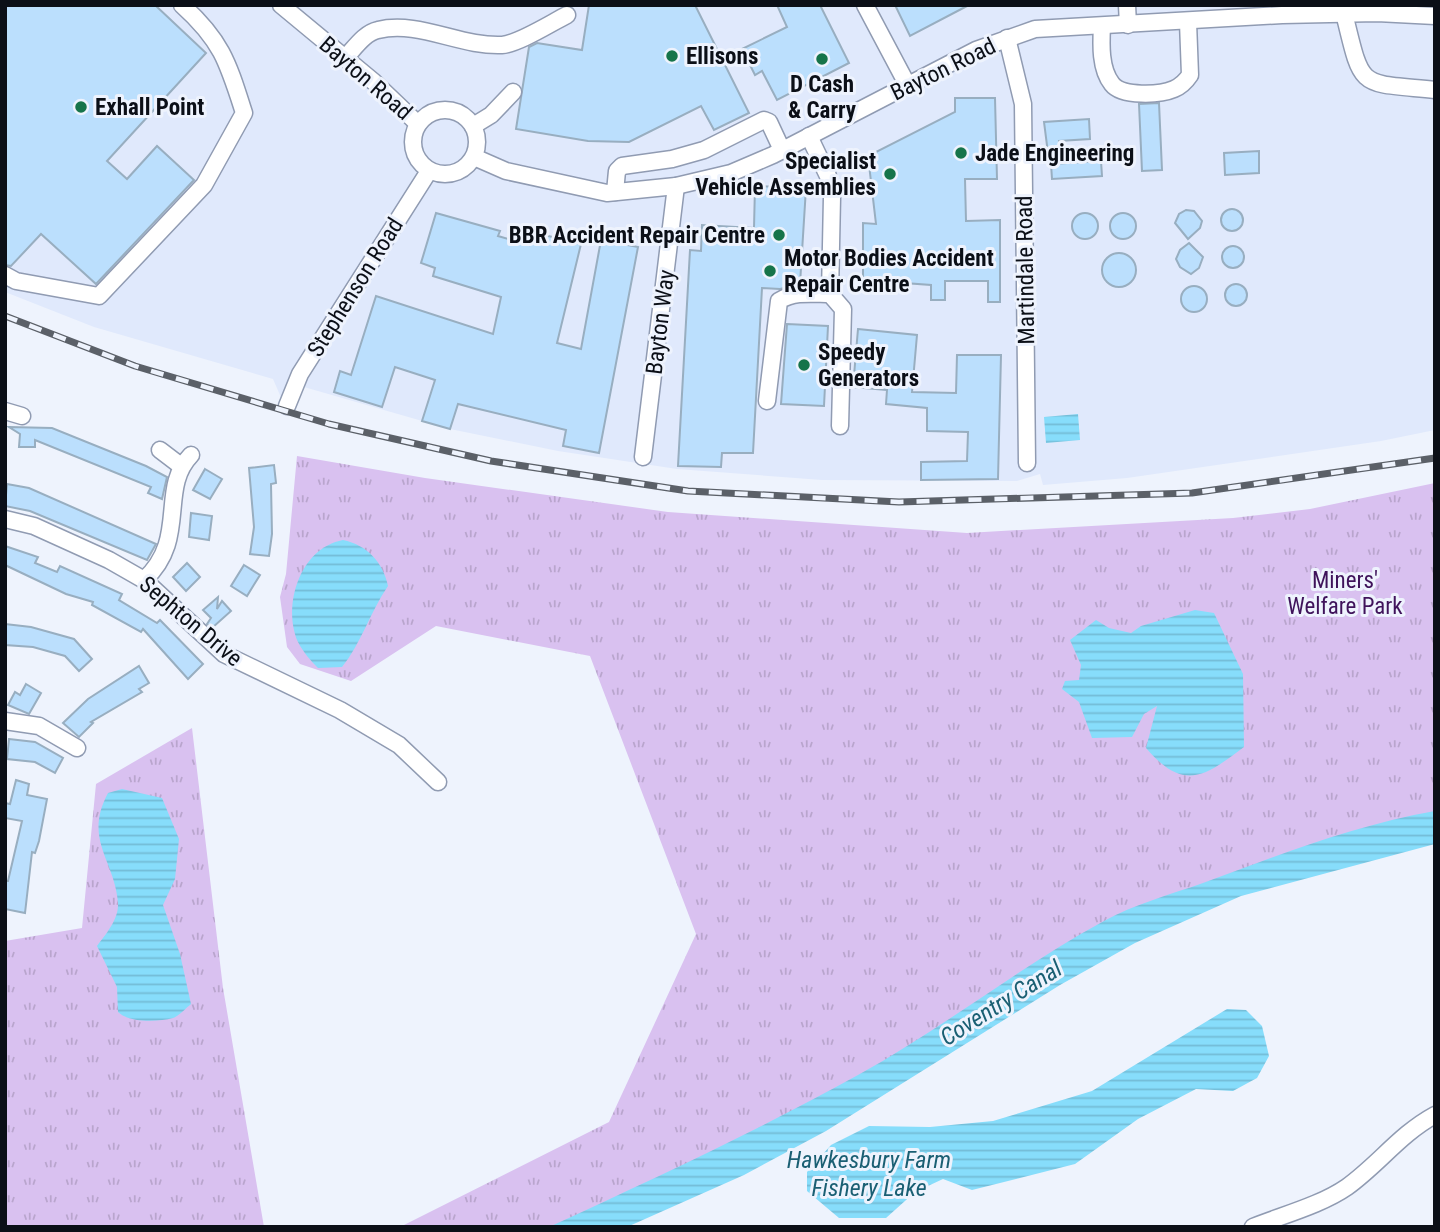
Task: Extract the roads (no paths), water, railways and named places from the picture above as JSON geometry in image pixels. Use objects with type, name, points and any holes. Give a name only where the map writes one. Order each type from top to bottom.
[{"type":"street","points":[[5,275],[16,281],[99,296],[204,185],[244,113],[225,56],[209,29],[182,5]]},
{"type":"street","name":"Bayton Road","points":[[281,5],[418,124]]},
{"type":"street","points":[[865,5],[908,86]]},
{"type":"street","points":[[1127,5],[1128,25]]},
{"type":"street","points":[[1344,13],[1357,68],[1363,77],[1374,83],[1435,90]]},
{"type":"street","name":"Bayton Road","points":[[474,157],[506,171],[615,192],[676,186],[731,173],[1007,38],[1035,29],[1344,13],[1435,16]]},
{"type":"street","points":[[345,58],[366,35],[377,30],[403,30],[475,44],[506,45],[567,15]]},
{"type":"street","points":[[1102,26],[1105,70],[1112,85],[1122,92],[1141,92],[1173,90],[1190,75],[1188,22]]},
{"type":"street","name":"Martindale Road","points":[[1007,38],[1023,104],[1027,463]]},
{"type":"street","points":[[473,126],[491,115],[513,92]]},
{"type":"street","points":[[446,110],[466,117],[473,126],[477,146],[474,157],[463,170],[455,173],[437,174],[429,171],[419,162],[413,150],[413,136],[418,124],[426,116],[446,110]]},
{"type":"street","points":[[615,192],[617,171],[622,166],[671,159],[704,150],[764,120],[769,122],[782,150]]},
{"type":"street","points":[[809,136],[828,176],[832,197],[830,294],[843,309],[840,426]]},
{"type":"street","name":"Stephenson Road","points":[[287,406],[300,374],[429,171]]},
{"type":"street","name":"Bayton Way","points":[[643,457],[676,186]]},
{"type":"street","points":[[767,401],[779,301],[787,296],[804,293],[830,294]]},
{"type":"street","points":[[5,411],[22,416]]},
{"type":"street","points":[[144,580],[163,561],[170,544],[186,460],[160,450]]},
{"type":"street","name":"Sephton Drive","points":[[5,519],[47,532],[144,580],[224,654],[340,710],[399,745],[438,782]]},
{"type":"street","points":[[5,721],[39,726],[77,748]]},
{"type":"street","points":[[1253,1227],[1344,1189],[1365,1174],[1405,1133],[1435,1115]]},
{"type":"water","points":[[1078,414],[1080,440],[1046,443],[1044,417]]},
{"type":"water","points":[[343,540],[352,542],[373,556],[386,577],[388,586],[342,667],[318,668],[298,642],[292,612],[294,596],[298,580],[316,554],[328,545]]},
{"type":"water","points":[[1195,610],[1214,613],[1243,674],[1244,747],[1205,772],[1183,775],[1159,762],[1146,748],[1157,706],[1144,714],[1132,737],[1092,738],[1079,702],[1062,689],[1065,681],[1079,680],[1081,665],[1070,640],[1096,620],[1109,628],[1131,633],[1141,626]]},
{"type":"water","points":[[122,789],[162,798],[179,839],[175,879],[163,905],[180,954],[191,1004],[173,1018],[136,1020],[118,1012],[117,987],[97,946],[108,931],[118,909],[116,888],[99,837],[101,809],[108,793]]},
{"type":"water","name":"Coventry Canal","points":[[1435,811],[1435,844],[1241,896],[1135,943],[1060,985],[826,1131],[744,1175],[627,1227],[549,1227],[666,1173],[820,1096],[889,1057],[1072,939],[1116,915],[1318,842],[1376,824]]},
{"type":"water","name":"Hawkesbury Farm Fishery Lake","points":[[1227,1009],[1246,1010],[1262,1026],[1269,1056],[1257,1078],[1233,1091],[1196,1089],[1138,1119],[1075,1164],[972,1190],[943,1179],[915,1192],[886,1218],[839,1218],[807,1191],[807,1172],[831,1145],[869,1126],[930,1127],[993,1121],[1092,1091]]},
{"type":"railway","points":[[5,316],[135,366],[329,424],[491,461],[688,491],[899,502],[1192,493],[1435,458]]},
{"type":"place","name":"Ellisons","points":[[672,56]]},
{"type":"place","name":"D Cash & Carry","points":[[822,59]]},
{"type":"place","name":"Exhall Point","points":[[81,107]]},
{"type":"place","name":"Jade Engineering","points":[[961,153]]},
{"type":"place","name":"Specialist Vehicle Assemblies","points":[[890,174]]},
{"type":"place","name":"BBR Accident Repair Centre","points":[[779,235]]},
{"type":"place","name":"Motor Bodies Accident Repair Centre","points":[[770,271]]},
{"type":"place","name":"Speedy Generators","points":[[804,365]]},
{"type":"park label","name":"Miners' Welfare Park","points":[[1345,593]]}]
